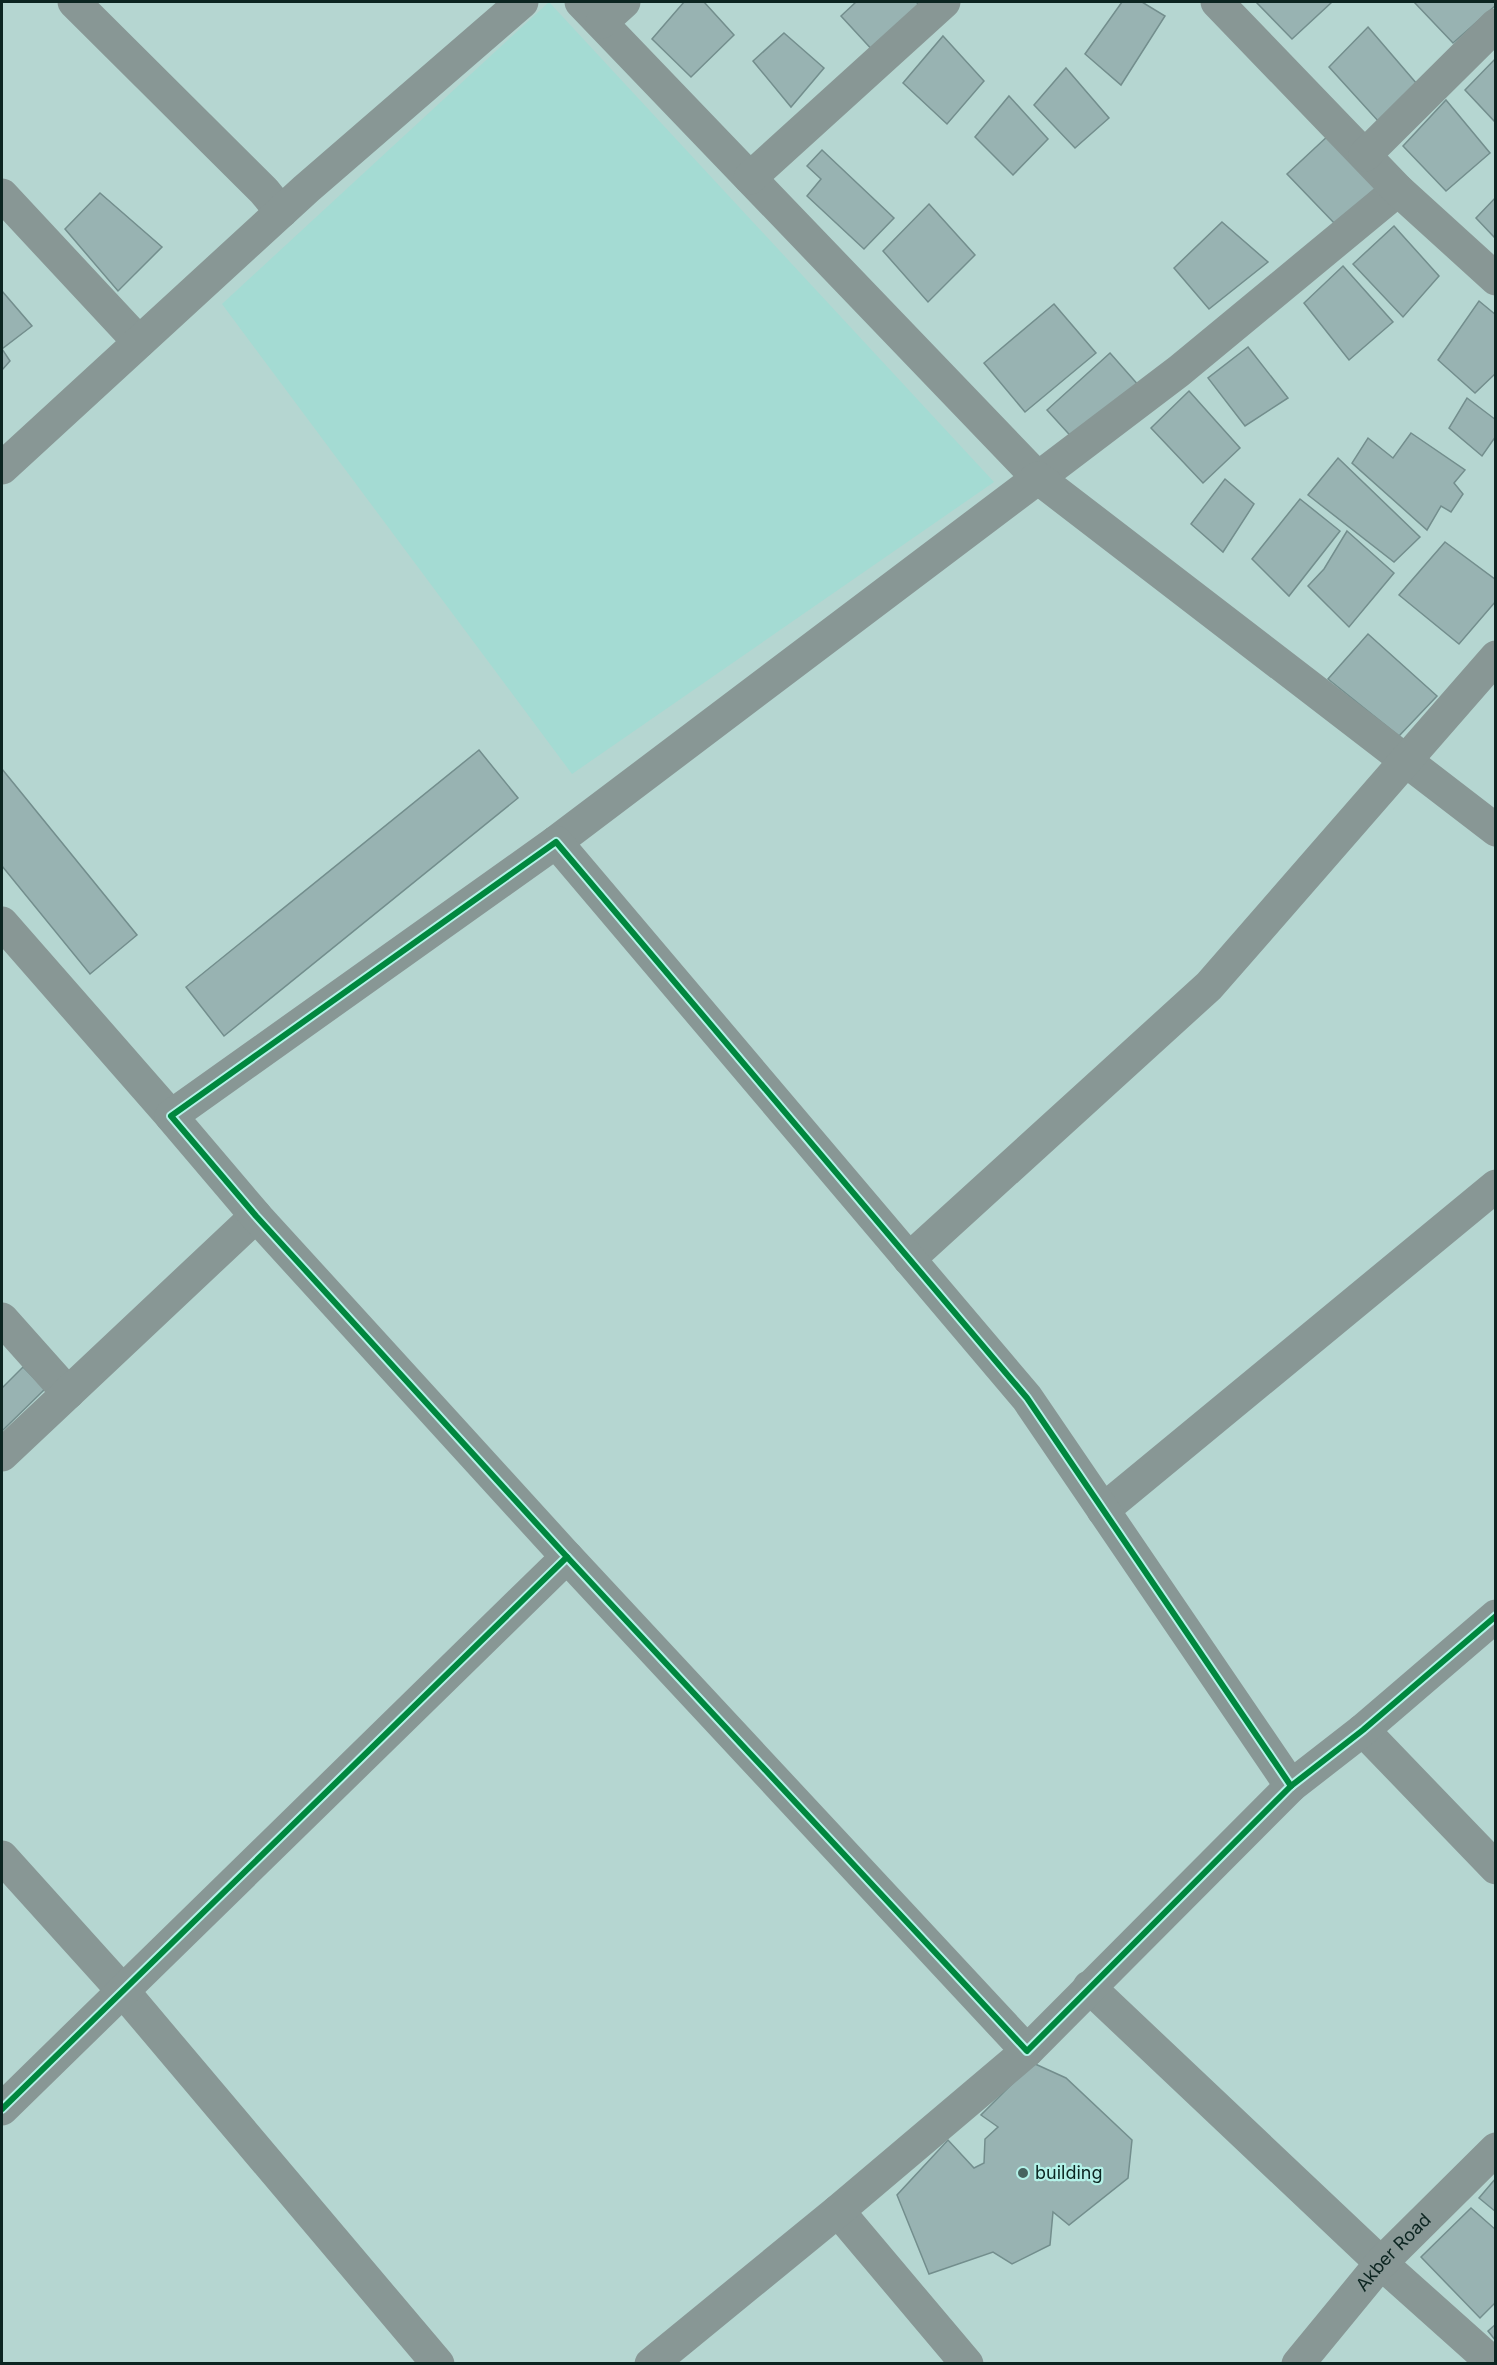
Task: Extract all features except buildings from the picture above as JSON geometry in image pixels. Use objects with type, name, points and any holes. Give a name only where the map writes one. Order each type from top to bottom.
[{"type":"street","points":[[74,2],[264,191],[281,212]]},
{"type":"street","points":[[2,468],[281,212],[522,2]]},
{"type":"street","points":[[750,178],[944,2]]},
{"type":"street","points":[[1217,2],[1398,190],[1496,279]]},
{"type":"street","points":[[602,8],[750,178],[1038,478],[1496,830]]},
{"type":"street","points":[[1365,155],[1496,25]]},
{"type":"street","points":[[171,1116],[556,842],[1179,371],[1398,190]]},
{"type":"street","points":[[2,195],[139,342]]},
{"type":"street","points":[[909,1259],[1209,986],[1496,657]]},
{"type":"street","points":[[556,842],[1027,1398],[1291,1785]]},
{"type":"street","points":[[2,923],[256,1216],[567,1557],[1027,2051]]},
{"type":"street","points":[[1103,1510],[1496,1186]]},
{"type":"street","points":[[2,1455],[256,1216]]},
{"type":"street","points":[[2,1319],[68,1393]]},
{"type":"street","points":[[2,2109],[567,1557]]},
{"type":"street","points":[[651,2364],[838,2211],[1027,2051],[1291,1785],[1363,1730],[1496,1616]]},
{"type":"street","points":[[1363,1730],[1496,1868]]},
{"type":"street","points":[[2,1857],[122,1990],[438,2364]]},
{"type":"street","points":[[1089,1987],[1381,2263],[1494,2364]]},
{"type":"street","name":"Akber Road","points":[[1298,2364],[1381,2263],[1496,2149]]},
{"type":"street","points":[[838,2211],[967,2364]]},
{"type":"shaded area","points":[[549,2],[994,482],[572,774],[222,304]]},
{"type":"cycle path","points":[[567,1557],[256,1216],[171,1116],[556,842],[1027,1398],[1291,1786]]},
{"type":"cycle path","points":[[2,2109],[567,1557],[1027,2051],[1291,1786],[1363,1730],[1496,1616]]},
{"type":"place","name":"building","points":[[1023,2173]]}]
